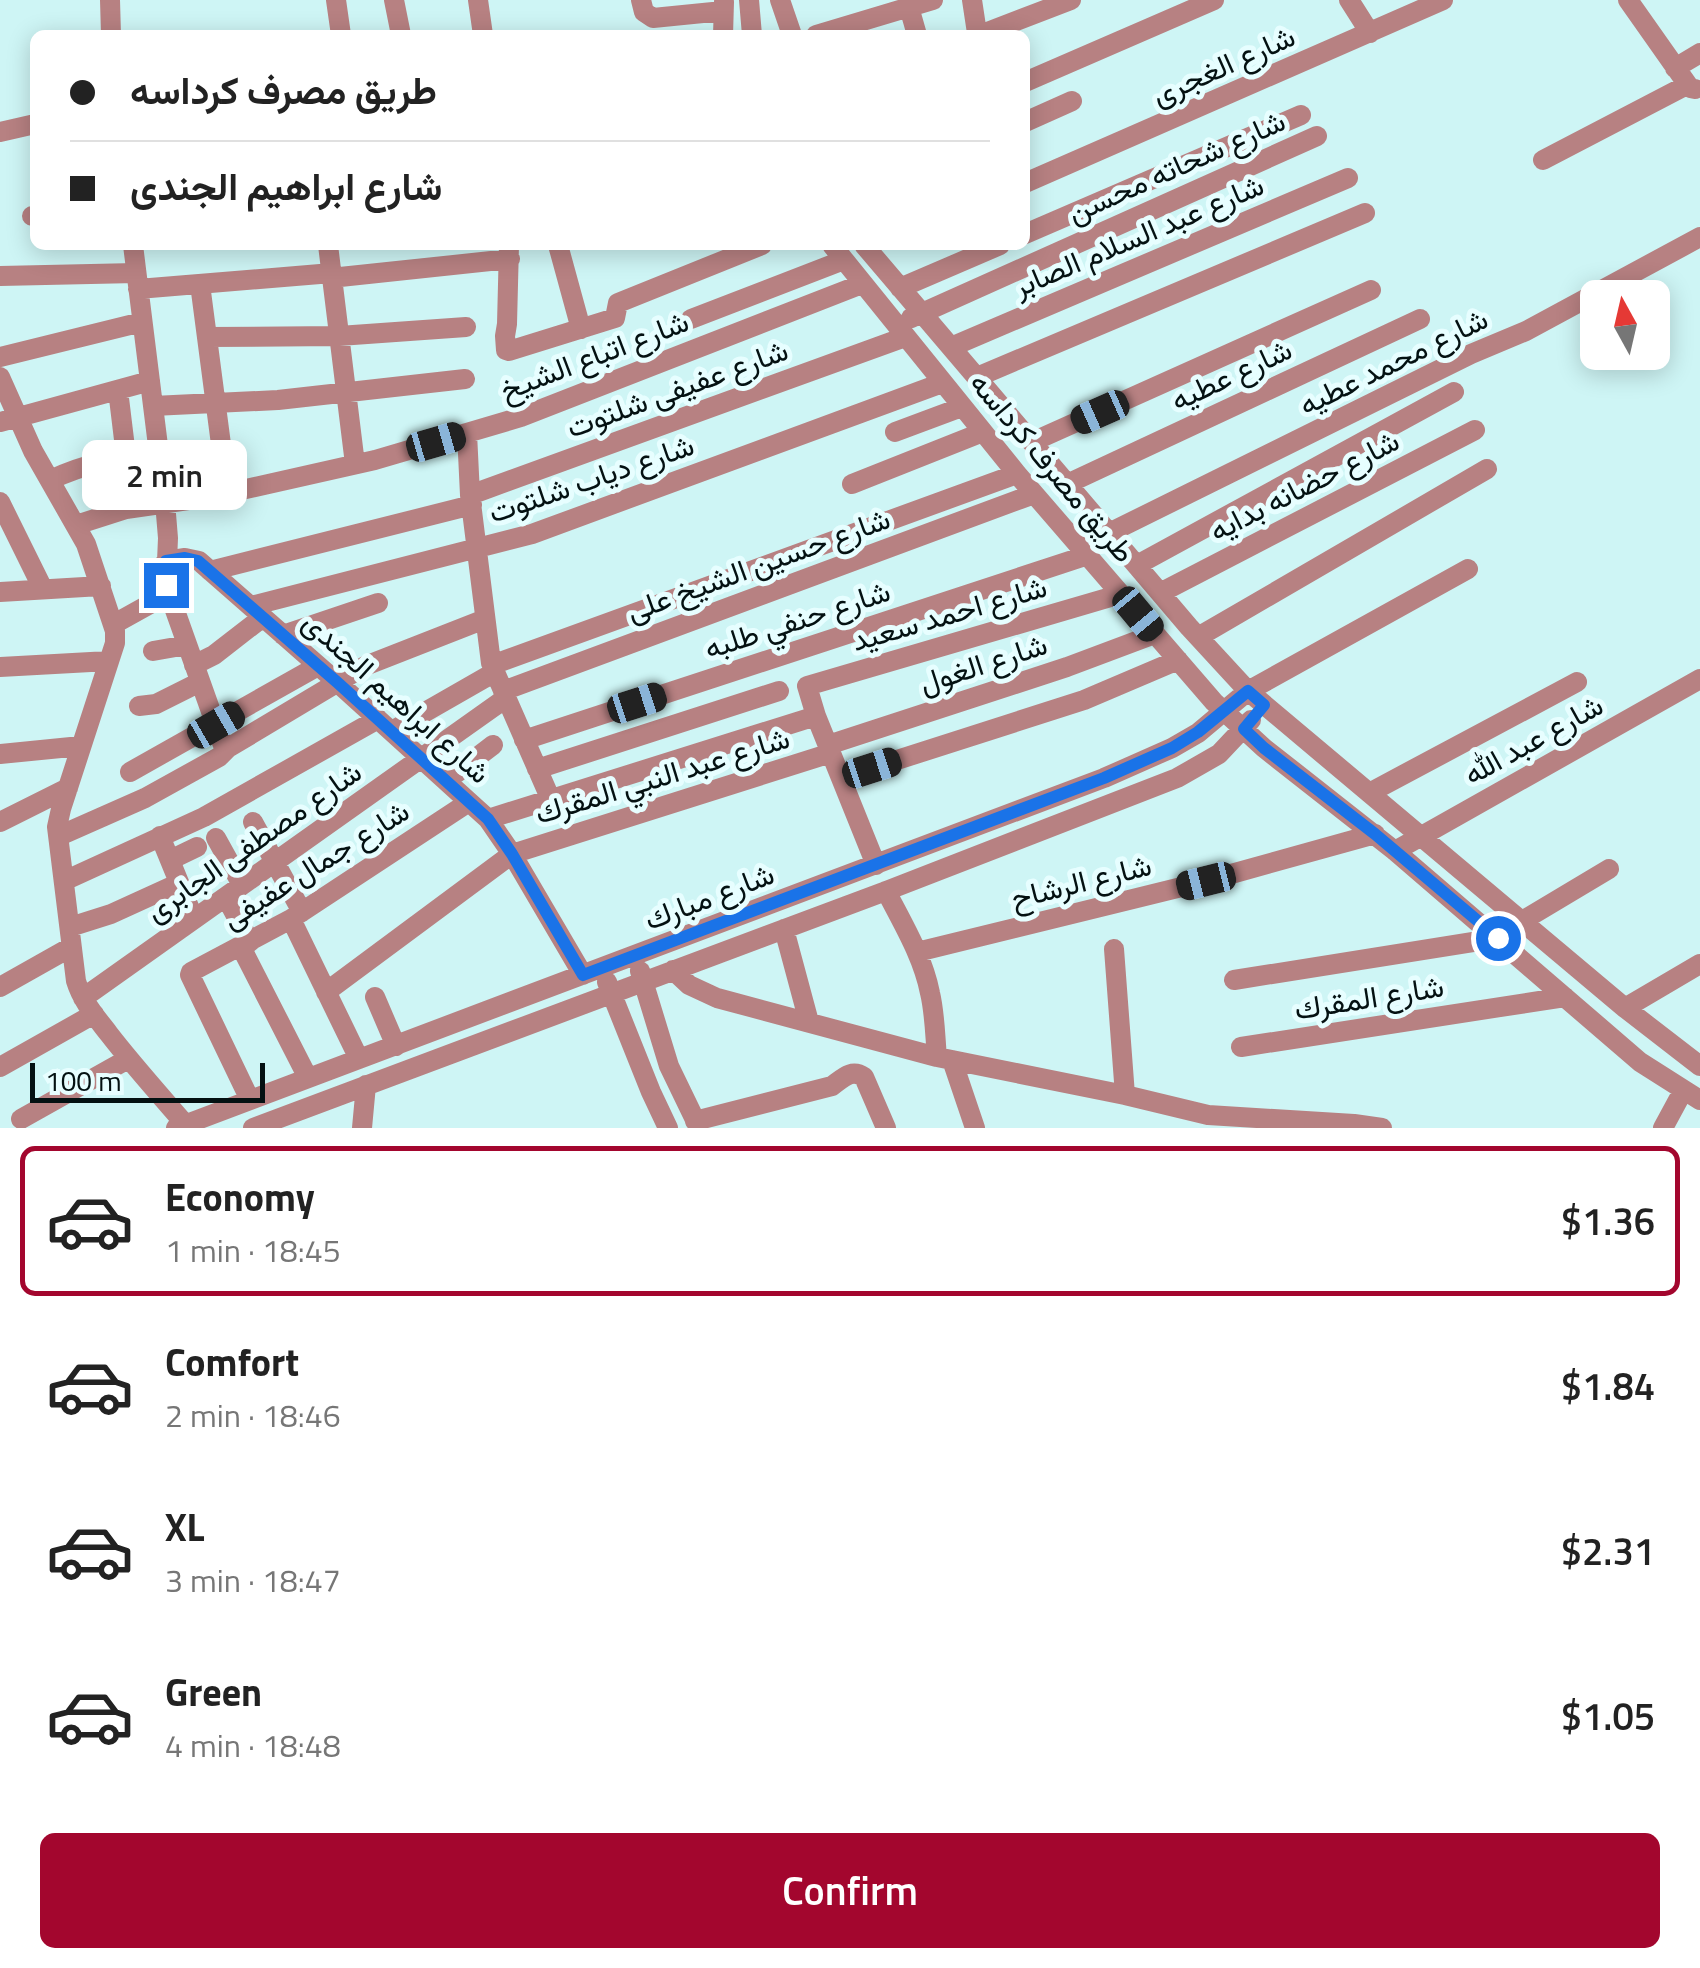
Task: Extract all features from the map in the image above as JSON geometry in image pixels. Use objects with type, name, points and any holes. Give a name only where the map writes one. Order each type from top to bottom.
[{"type":"street","points":[[110,0],[111,30]]},
{"type":"street","points":[[336,0],[340,30]]},
{"type":"street","points":[[394,0],[399,30]]},
{"type":"street","points":[[478,0],[482,30]]},
{"type":"street","points":[[641,0],[644,12],[654,18],[724,6]]},
{"type":"street","points":[[750,0],[752,30]]},
{"type":"street","points":[[790,30],[781,0],[796,0]]},
{"type":"street","points":[[872,27],[904,6],[933,0]]},
{"type":"street","points":[[972,0],[976,30]]},
{"type":"street","points":[[992,30],[1071,0]]},
{"type":"street","points":[[1030,80],[1214,0]]},
{"type":"street","points":[[1349,0],[1370,33]]},
{"type":"street","name":"شارع الغجرى","points":[[1030,182],[1443,0]]},
{"type":"street","points":[[1628,0],[1692,84]]},
{"type":"street","points":[[904,6],[915,30]]},
{"type":"street","points":[[1543,160],[1692,84],[1700,53]]},
{"type":"street","points":[[1030,120],[1072,101]]},
{"type":"street","points":[[1030,232],[1301,115]]},
{"type":"street","points":[[0,132],[30,125]]},
{"type":"street","name":"شارع شحاته محسن","points":[[900,331],[922,313],[1317,136]]},
{"type":"street","name":"شارع عبد السلام الصابر","points":[[952,347],[1348,178]]},
{"type":"street","points":[[978,377],[1365,213]]},
{"type":"street","name":"شارع محمد عطيه","points":[[1109,533],[1471,354],[1526,331],[1700,238]]},
{"type":"street","points":[[134,250],[168,538],[166,585],[224,751]]},
{"type":"street","points":[[329,250],[355,464]]},
{"type":"street","points":[[559,250],[582,329]]},
{"type":"street","points":[[0,276],[200,284],[332,274],[340,277],[509,252],[507,351],[616,318],[618,303],[750,250]]},
{"type":"street","name":"طريق مصرف كرداسه","points":[[872,250],[1067,484],[1256,698],[1625,1008],[1696,1057]]},
{"type":"street","points":[[900,288],[988,250]]},
{"type":"street","points":[[692,318],[838,252]]},
{"type":"street","name":"طريق مصرف كرداسه","points":[[838,252],[1034,494],[1224,712],[1375,834],[1640,1062],[1692,1096]]},
{"type":"street","points":[[200,284],[222,452]]},
{"type":"street","name":"شارع اتباع الشيخ","points":[[76,525],[112,512],[210,496],[355,464],[521,417],[862,284]]},
{"type":"street","points":[[1032,442],[1371,290]]},
{"type":"street","name":"شارع عطيه","points":[[1067,484],[1420,319]]},
{"type":"street","points":[[0,357],[142,322]]},
{"type":"street","points":[[207,337],[340,336],[466,327]]},
{"type":"street","name":"شارع عفيفى شلتوت","points":[[210,571],[471,500],[900,331]]},
{"type":"street","points":[[0,377],[9,420],[50,480],[86,544],[114,624],[115,643],[59,817],[76,981],[88,1006],[181,1126]]},
{"type":"street","points":[[153,406],[278,400],[466,379]]},
{"type":"street","points":[[9,420],[150,381]]},
{"type":"street","name":"شارع دياب شلتوت","points":[[257,612],[532,534],[942,383]]},
{"type":"street","points":[[118,390],[126,456]]},
{"type":"street","points":[[1137,565],[1454,392]]},
{"type":"street","points":[[895,432],[962,407]]},
{"type":"street","name":"شارع حضانه بدايه","points":[[1160,592],[1475,430]]},
{"type":"street","points":[[852,484],[983,432]]},
{"type":"street","points":[[467,433],[485,619],[499,682],[551,800]]},
{"type":"street","points":[[50,480],[74,469],[126,456],[159,454]]},
{"type":"street","points":[[1198,636],[1487,469]]},
{"type":"street","points":[[64,880],[204,817],[385,725],[1018,474]]},
{"type":"street","name":"شارع حسين الشيخ على","points":[[499,682],[1034,494]]},
{"type":"street","points":[[0,502],[43,589]]},
{"type":"street","name":"شارع حنفي طلبه","points":[[524,740],[1088,555]]},
{"type":"street","name":"شارع ابراهيم الجندى","points":[[166,561],[198,561],[488,819],[592,972],[612,993],[668,1128]]},
{"type":"street","points":[[1256,698],[1468,569]]},
{"type":"street","points":[[0,592],[100,586]]},
{"type":"street","points":[[114,624],[168,594]]},
{"type":"street","name":"شارع احمد سعيد","points":[[816,716],[806,690],[809,684],[1121,594]]},
{"type":"street","points":[[284,635],[378,602]]},
{"type":"street","points":[[138,706],[156,704],[194,664],[214,654],[257,612]]},
{"type":"street","points":[[58,836],[145,798],[365,666],[485,619]]},
{"type":"street","name":"شارع الغول","points":[[829,749],[1155,634]]},
{"type":"street","points":[[153,651],[194,664]]},
{"type":"street","points":[[872,768],[1084,700],[1178,660]]},
{"type":"street","points":[[0,668],[109,662]]},
{"type":"street","points":[[130,772],[318,666]]},
{"type":"street","name":"شارع عبد الله","points":[[1395,851],[1700,679]]},
{"type":"street","name":"شارع مصطفى الجابرى","points":[[0,1067],[88,1006],[194,919],[421,758],[499,682]]},
{"type":"street","points":[[1370,792],[1577,682]]},
{"type":"street","points":[[537,768],[779,691]]},
{"type":"street","name":"شارع مبارك","points":[[181,1126],[1104,778],[1155,756],[1224,712],[1256,698]]},
{"type":"street","name":"شارع مبارك","points":[[253,1128],[283,1123],[366,1086],[1178,778],[1219,754],[1244,729],[1256,698]]},
{"type":"street","points":[[488,819],[816,716],[876,865]]},
{"type":"street","points":[[446,781],[493,744]]},
{"type":"street","points":[[0,754],[81,746]]},
{"type":"street","name":"شارع عبد النبي المقرك","points":[[326,992],[512,854],[829,749]]},
{"type":"street","points":[[0,822],[68,788]]},
{"type":"street","name":"شارع جمال عفيفى","points":[[250,1100],[191,974],[296,916],[469,802]]},
{"type":"street","points":[[252,822],[274,862],[326,992],[359,1059]]},
{"type":"street","name":"شارع الرشاح","points":[[917,952],[1206,881],[1375,834]]},
{"type":"street","points":[[160,836],[194,919]]},
{"type":"street","points":[[170,860],[206,842],[234,891],[246,944],[308,1078]]},
{"type":"street","points":[[917,850],[927,875]]},
{"type":"street","points":[[1522,921],[1608,868]]},
{"type":"street","points":[[0,987],[71,937],[179,883]]},
{"type":"street","points":[[886,891],[917,952],[931,994],[944,1058],[975,1128]]},
{"type":"street","points":[[784,929],[809,1022]]},
{"type":"street","points":[[1234,980],[1498,938]]},
{"type":"street","points":[[1114,949],[1124,1095]]},
{"type":"street","points":[[635,956],[670,1066],[697,1125],[832,1086],[857,1073],[864,1076],[886,1128]]},
{"type":"street","points":[[1625,1008],[1700,964]]},
{"type":"street","points":[[673,970],[689,985],[718,998],[944,1058],[1208,1115],[1382,1128]]},
{"type":"street","points":[[376,997],[396,1046]]},
{"type":"street","name":"شارع المقرك","points":[[1241,1047],[1565,997]]},
{"type":"street","points":[[624,1024],[653,1014]]},
{"type":"street","points":[[1658,1074],[1696,1057]]},
{"type":"street","points":[[21,1120],[128,1059]]},
{"type":"street","points":[[362,1128],[366,1086]]},
{"type":"street","points":[[1663,1128],[1692,1096]]},
{"type":"route","points":[[166,585],[166,561],[198,561],[488,819],[583,975],[1104,778],[1172,748],[1248,691],[1264,705],[1244,729],[1498,938]]}]
